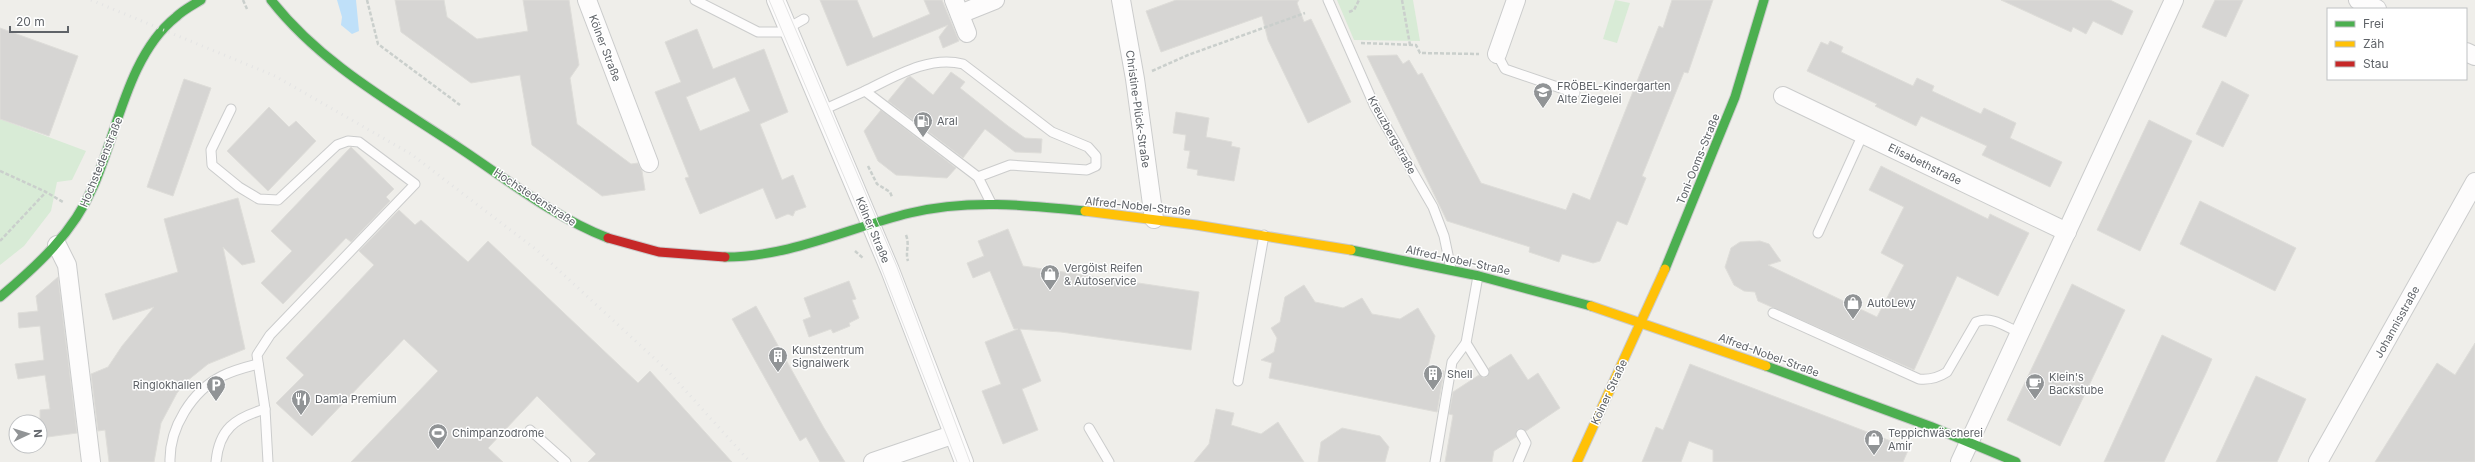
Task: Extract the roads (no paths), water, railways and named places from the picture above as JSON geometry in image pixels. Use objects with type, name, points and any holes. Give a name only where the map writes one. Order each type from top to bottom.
[{"type":"street","name":"Hochstedenstraße","points":[[271,0],[293,28],[354,76],[570,222],[605,238],[642,250],[700,256],[743,256],[780,251],[871,224]]},
{"type":"street","name":"Kölner Straße","points":[[586,0],[649,163]]},
{"type":"street","name":"Kölner Straße","points":[[776,0],[871,224],[952,435],[964,462]]},
{"type":"street","points":[[967,33],[957,7],[995,0]]},
{"type":"street","name":"Christine-Plück-Straße","points":[[1121,0],[1135,79],[1154,219]]},
{"type":"street","points":[[1497,54],[1516,0]]},
{"type":"street","name":"Toni-Ooms-Straße","points":[[1641,322],[1670,259],[1729,114],[1742,77],[1764,0]]},
{"type":"street","points":[[1960,462],[2174,0]]},
{"type":"street","points":[[2358,0],[2375,8]]},
{"type":"street","name":"Hochstedenstraße","points":[[0,297],[28,274],[57,245],[80,213],[104,162],[139,67],[164,28],[193,2]]},
{"type":"street","name":"Elisabethstraße","points":[[1783,96],[2067,232]]},
{"type":"street","name":"Johannisstraße","points":[[2318,462],[2475,182]]},
{"type":"street","name":"Alfred-Nobel-Straße","points":[[871,224],[898,215],[951,204],[992,204],[1154,219],[1264,235],[1375,254],[1478,276],[1570,299],[1641,322],[1969,441],[2016,462]]},
{"type":"street","points":[[57,245],[67,265],[91,462]]},
{"type":"street","name":"Kölner Straße","points":[[1577,462],[1641,322]]},
{"type":"street","points":[[873,462],[952,435]]},
{"type":"lane","points":[[695,0],[758,32],[781,32],[804,19]]},
{"type":"lane","name":"Kreuzbergstraße","points":[[1328,0],[1375,107],[1433,208],[1444,236],[1451,271]]},
{"type":"lane","points":[[1497,54],[1505,69],[1575,92]]},
{"type":"lane","points":[[823,110],[912,68],[950,61],[963,64],[1052,132],[1088,147],[1096,156],[1096,166],[1087,170],[1010,165],[978,177]]},
{"type":"lane","points":[[865,91],[978,177],[992,204]]},
{"type":"lane","points":[[231,109],[211,150],[212,165],[239,187],[259,199],[268,201],[282,198],[334,148],[348,141],[359,142],[415,184],[270,335],[257,355],[265,409],[268,462]]},
{"type":"lane","points":[[1818,233],[1863,134]]},
{"type":"lane","points":[[1238,381],[1264,235]]},
{"type":"lane","points":[[1435,462],[1452,362],[1466,343],[1478,276]]},
{"type":"lane","points":[[1773,313],[1919,379],[1930,380],[1940,377],[1947,372],[1973,326],[1982,319],[1990,319],[2020,333]]},
{"type":"lane","points":[[1466,343],[1484,372]]},
{"type":"lane","points":[[170,462],[173,435],[193,400],[204,387],[222,376],[258,364]]},
{"type":"lane","points":[[216,462],[222,438],[231,425],[244,415],[265,409]]},
{"type":"lane","points":[[1089,428],[1109,462]]},
{"type":"lane","points":[[530,430],[566,462]]},
{"type":"lane","points":[[1518,462],[1526,443],[1521,434]]},
{"type":"water","points":[[337,0],[356,0],[359,31],[352,34],[341,25],[342,17]]},
{"type":"tram line","points":[[769,0],[865,226],[957,462]]},
{"type":"tram line","points":[[783,0],[897,267],[970,462]]},
{"type":"railway","points":[[91,0],[275,76],[411,154],[538,251],[667,370],[750,462]]},
{"type":"place","name":"FRÖBEL-Kindergarten Alte Ziegelei","points":[[1543,109]]},
{"type":"place","name":"Aral","points":[[923,138]]},
{"type":"place","name":"Vergölst Reifen & Autoservice","points":[[1050,291]]},
{"type":"place","name":"AutoLevy","points":[[1853,320]]},
{"type":"place","name":"Kunstzentrum Signalwerk","points":[[778,373]]},
{"type":"place","name":"Shell","points":[[1433,391]]},
{"type":"place","name":"Klein's Backstube","points":[[2035,400]]},
{"type":"place","name":"Ringlokhallen","points":[[216,402]]},
{"type":"place","name":"Damla Premium","points":[[301,416]]},
{"type":"place","name":"Chimpanzodrome","points":[[438,450]]},
{"type":"place","name":"Teppichwäscherei Amir","points":[[1874,456]]}]
